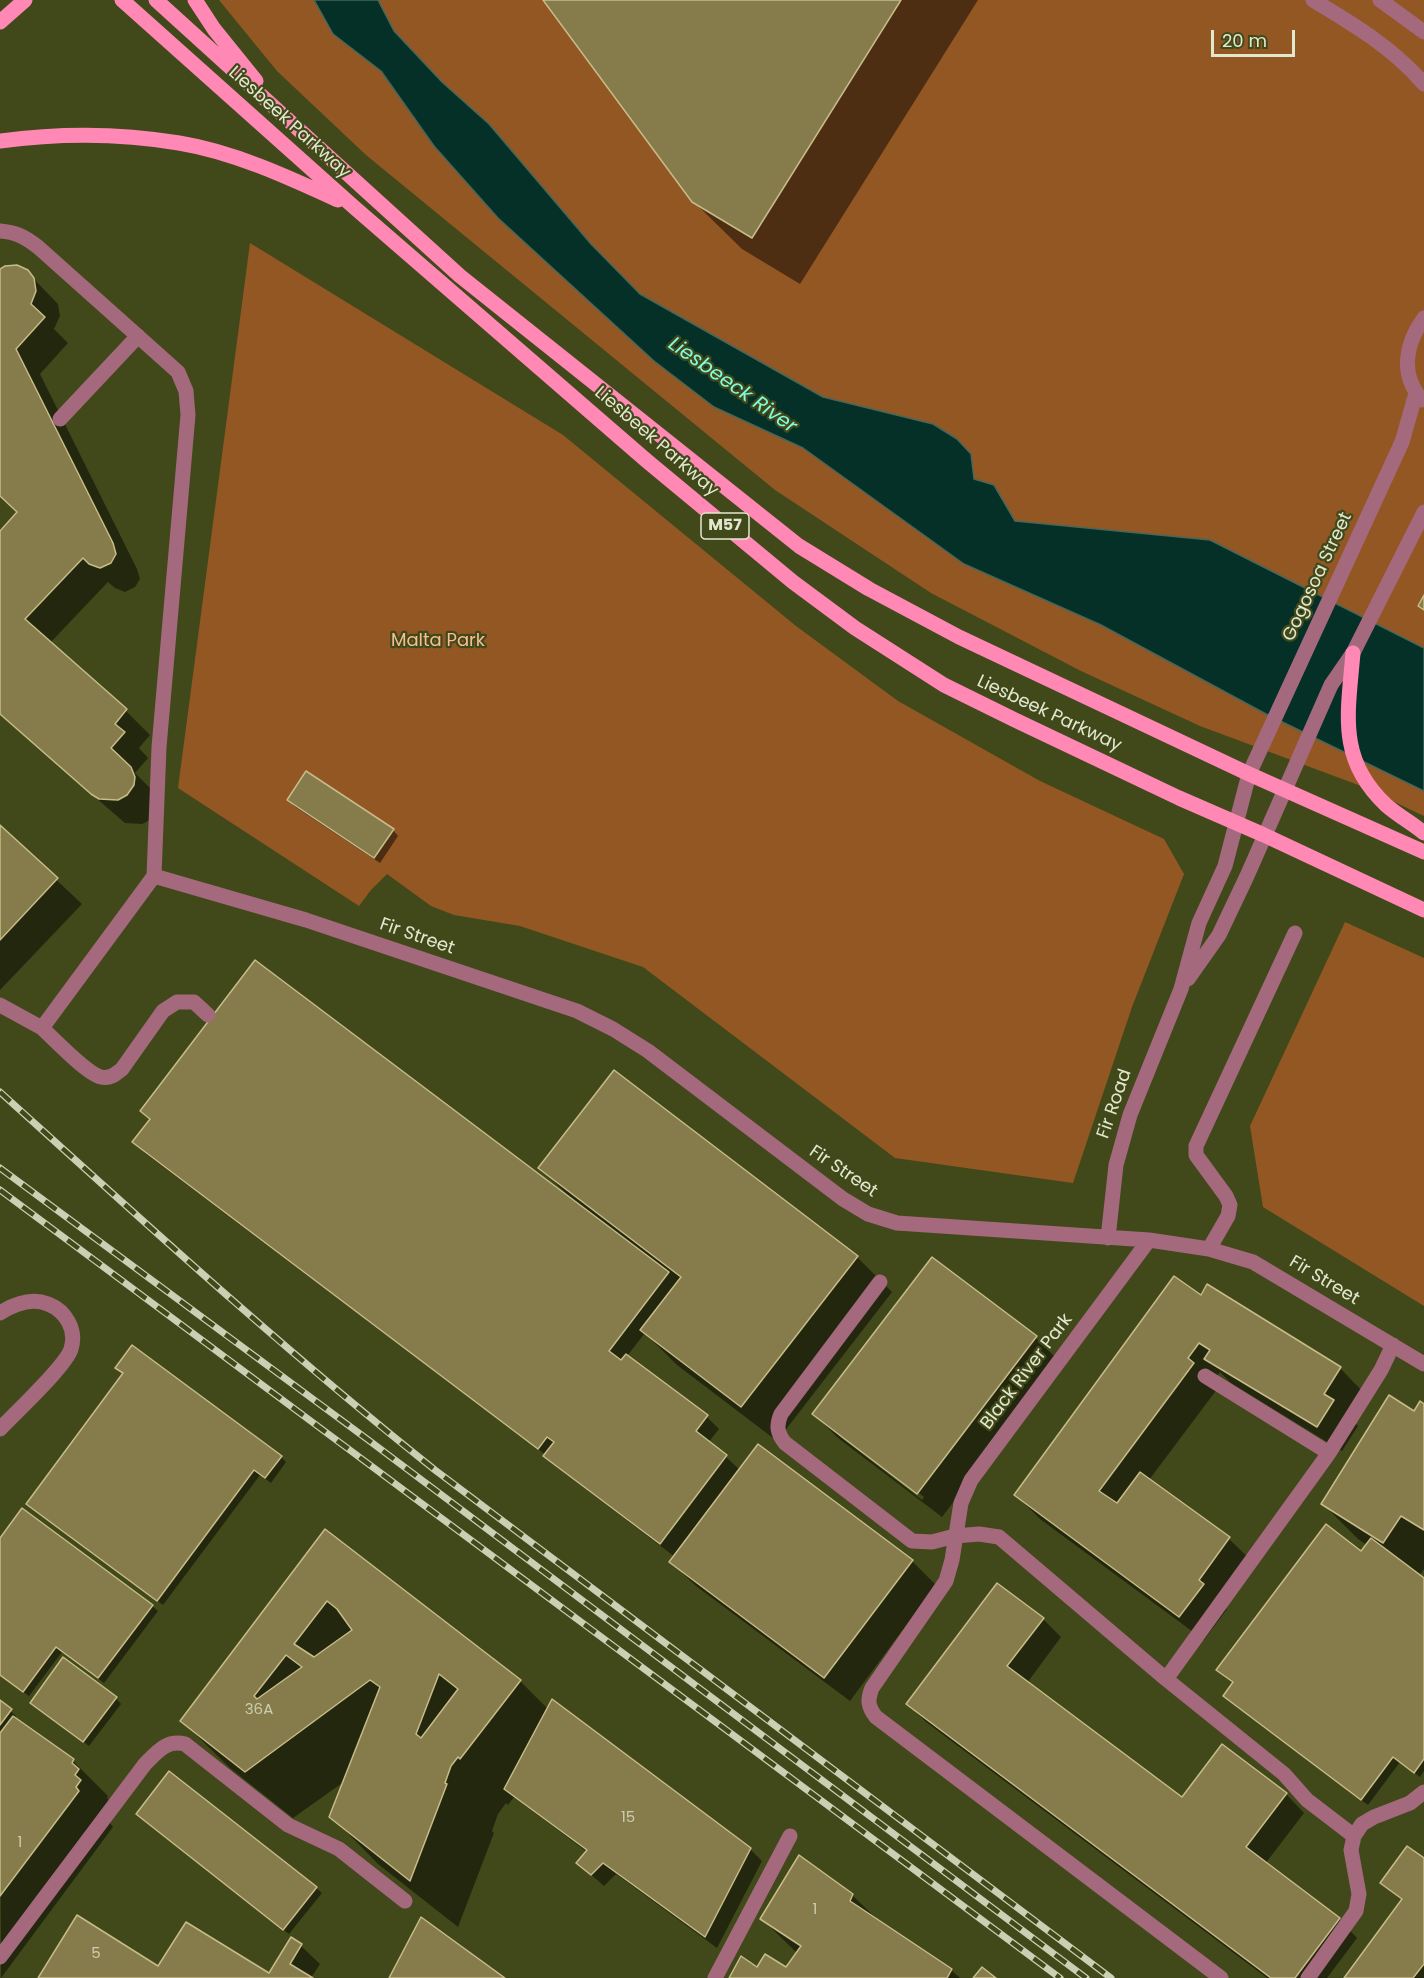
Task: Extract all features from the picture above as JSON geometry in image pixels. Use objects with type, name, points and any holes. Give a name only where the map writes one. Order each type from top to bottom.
[{"type":"main road","points":[[0,22],[25,0]]},
{"type":"main road","name":"Liesbeek Parkway","points":[[122,0],[355,208],[647,461],[793,582],[855,628],[944,685],[1236,824],[1424,910]]},
{"type":"main road","name":"Liesbeek Parkway","points":[[156,0],[460,276],[799,546],[869,589],[959,637],[1249,774],[1424,852]]},
{"type":"main road","points":[[195,0],[214,29],[292,124]]},
{"type":"main road","points":[[0,141],[97,135],[180,143],[253,164],[355,208]]},
{"type":"main road","points":[[1353,653],[1347,725],[1356,765],[1375,794],[1389,808],[1424,833]]},
{"type":"street","points":[[1313,0],[1360,28],[1386,47],[1424,84]]},
{"type":"street","points":[[1380,0],[1424,32]]},
{"type":"street","points":[[0,231],[13,232],[26,237],[178,372],[186,391],[188,409],[159,747],[154,876],[42,1028]]},
{"type":"street","points":[[1420,398],[1408,374],[1407,352],[1414,332],[1424,318]]},
{"type":"street","points":[[60,419],[138,336]]},
{"type":"street","name":"Gogosoa Street","points":[[1249,774],[1402,442],[1420,398]]},
{"type":"street","points":[[1284,789],[1330,685],[1353,653],[1424,512]]},
{"type":"street","name":"Fir Road","points":[[1108,1238],[1116,1166],[1130,1115],[1181,989],[1199,923],[1225,866],[1249,774]]},
{"type":"street","name":"Fir Road","points":[[1181,989],[1219,935],[1284,789]]},
{"type":"street","name":"Fir Street","points":[[154,876],[306,920],[577,1011],[613,1029],[648,1051],[843,1199],[868,1214],[897,1223],[1149,1240],[1209,1249],[1253,1262],[1424,1364]]},
{"type":"street","points":[[1209,1249],[1228,1215],[1230,1205],[1196,1155],[1196,1146],[1295,933]]},
{"type":"street","points":[[0,1005],[42,1028],[91,1072],[101,1077],[113,1076],[122,1069],[164,1011],[177,1002],[194,1002],[207,1014]]},
{"type":"street","name":"Black River Park","points":[[1149,1240],[971,1480],[962,1503],[946,1581],[872,1688],[868,1698],[869,1709],[876,1717],[1221,1978]]},
{"type":"street","points":[[880,1282],[781,1414],[777,1424],[778,1435],[785,1443],[912,1540],[932,1542],[955,1536],[979,1534],[999,1537],[1166,1679],[1284,1774],[1308,1800],[1353,1836]]},
{"type":"street","points":[[0,1313],[11,1306],[30,1300],[49,1304],[67,1318],[74,1332],[71,1351],[0,1429]]},
{"type":"street","points":[[1166,1679],[1329,1453],[1394,1345]]},
{"type":"street","points":[[1205,1377],[1329,1453]]},
{"type":"street","points":[[0,1957],[145,1764],[164,1746],[177,1742],[185,1744],[288,1825],[339,1849],[405,1901]]},
{"type":"street","points":[[1308,1978],[1356,1911],[1359,1893],[1351,1850],[1353,1836],[1362,1824],[1410,1803],[1424,1792]]},
{"type":"street","points":[[715,1978],[790,1836]]},
{"type":"green space","points":[[219,0],[1424,0],[1424,816],[1361,786],[1200,726],[1081,671],[931,593],[775,490],[366,155],[277,71]]},
{"type":"green space","name":"Malta Park","points":[[250,243],[563,435],[796,626],[898,701],[1040,781],[1164,839],[1184,874],[1132,1007],[1073,1183],[895,1158],[643,967],[520,926],[454,915],[431,906],[387,874],[359,906],[178,788]]},
{"type":"green space","points":[[1345,922],[1424,958],[1424,1306],[1263,1207],[1250,1126]]},
{"type":"water","name":"Liesbeeck River","points":[[314,0],[378,0],[394,31],[442,82],[489,124],[591,244],[640,294],[823,397],[933,424],[957,439],[971,454],[974,479],[994,485],[1015,521],[1210,540],[1424,648],[1424,791],[1266,714],[1101,625],[964,564],[803,448],[714,407],[654,361],[498,218],[434,146],[381,71],[333,34]]},
{"type":"building","points":[[543,0],[901,0],[752,238],[692,202]]},
{"type":"building","points":[[17,265],[28,270],[34,278],[36,291],[31,304],[45,317],[16,349],[113,543],[116,554],[111,563],[100,568],[89,564],[83,558],[25,619],[127,709],[115,724],[125,732],[111,748],[131,767],[135,777],[134,785],[127,795],[118,800],[99,799],[91,794],[0,714],[0,531],[17,512],[0,496],[0,269]]},
{"type":"building","points":[[1424,595],[1424,610],[1418,606]]},
{"type":"building","points":[[306,771],[394,829],[374,858],[287,800]]},
{"type":"building","points":[[0,825],[58,878],[0,940]]},
{"type":"building","points":[[255,960],[669,1272],[609,1351],[621,1360],[626,1354],[708,1415],[696,1431],[727,1455],[660,1544],[543,1456],[554,1442],[547,1437],[538,1449],[132,1142],[150,1119],[140,1111]]},
{"type":"building","points":[[614,1070],[858,1256],[741,1407],[640,1330],[681,1277],[538,1168]]},
{"type":"building","points":[[932,1257],[1037,1336],[917,1494],[812,1414]]},
{"type":"building","points":[[1174,1276],[1201,1295],[1207,1284],[1341,1367],[1324,1394],[1334,1400],[1317,1427],[1204,1359],[1210,1350],[1199,1343],[1188,1358],[1194,1363],[1099,1491],[1117,1503],[1140,1472],[1230,1537],[1199,1580],[1204,1584],[1179,1617],[1014,1495]]},
{"type":"building","points":[[132,1345],[282,1456],[265,1478],[254,1470],[157,1601],[26,1504],[123,1373],[115,1368]]},
{"type":"building","points":[[1389,1395],[1414,1411],[1420,1401],[1424,1404],[1424,1530],[1401,1516],[1383,1543],[1321,1504]]},
{"type":"building","points":[[758,1444],[913,1560],[824,1678],[669,1562]]},
{"type":"building","points":[[22,1508],[153,1605],[98,1678],[56,1647],[23,1692],[0,1675],[0,1538]]},
{"type":"building","points":[[1326,1524],[1361,1551],[1371,1538],[1424,1578],[1424,1759],[1414,1773],[1393,1757],[1361,1800],[1223,1696],[1233,1682],[1216,1670]]},
{"type":"building","points":[[325,1529],[521,1680],[460,1759],[458,1757],[451,1766],[445,1783],[447,1784],[410,1881],[329,1817],[380,1687],[370,1680],[245,1772],[180,1721]],"holes":[[[327,1601],[337,1609],[352,1630],[314,1657],[294,1644]],[[286,1655],[302,1667],[257,1699],[254,1696]],[[439,1674],[458,1689],[421,1738],[416,1734]]]},
{"type":"building","points":[[997,1583],[1044,1618],[1007,1666],[1182,1797],[1222,1744],[1287,1793],[1246,1847],[1340,1918],[1295,1978],[1271,1978],[906,1704]]},
{"type":"building","points":[[63,1657],[117,1697],[83,1742],[30,1703]]},
{"type":"building","points":[[552,1699],[751,1848],[705,1937],[603,1863],[591,1875],[576,1863],[587,1850],[504,1789]]},
{"type":"building","points":[[0,1700],[12,1709],[0,1725]]},
{"type":"building","points":[[13,1716],[74,1759],[72,1763],[79,1769],[75,1775],[81,1780],[76,1787],[79,1791],[0,1896],[0,1733]]},
{"type":"building","points":[[169,1771],[317,1887],[283,1930],[136,1814]]},
{"type":"building","points":[[1407,1846],[1424,1858],[1424,1964],[1413,1978],[1344,1978],[1402,1899],[1380,1883]]},
{"type":"building","points":[[799,1855],[853,1894],[850,1901],[952,1969],[947,1978],[729,1978],[741,1956],[757,1967],[765,1954],[786,1967],[801,1946],[760,1919]]},
{"type":"building","points":[[77,1915],[158,1966],[186,1922],[269,1973],[291,1937],[302,1944],[290,1964],[313,1978],[38,1978]]},
{"type":"building","points":[[421,1917],[505,1978],[389,1978]]},
{"type":"building","points":[[982,1967],[996,1978],[973,1978]]},
{"type":"railway","points":[[0,1092],[269,1332],[435,1470],[1111,1978]]},
{"type":"railway","points":[[0,1168],[367,1439],[1086,1978]]},
{"type":"railway","points":[[0,1190],[1060,1978]]}]
